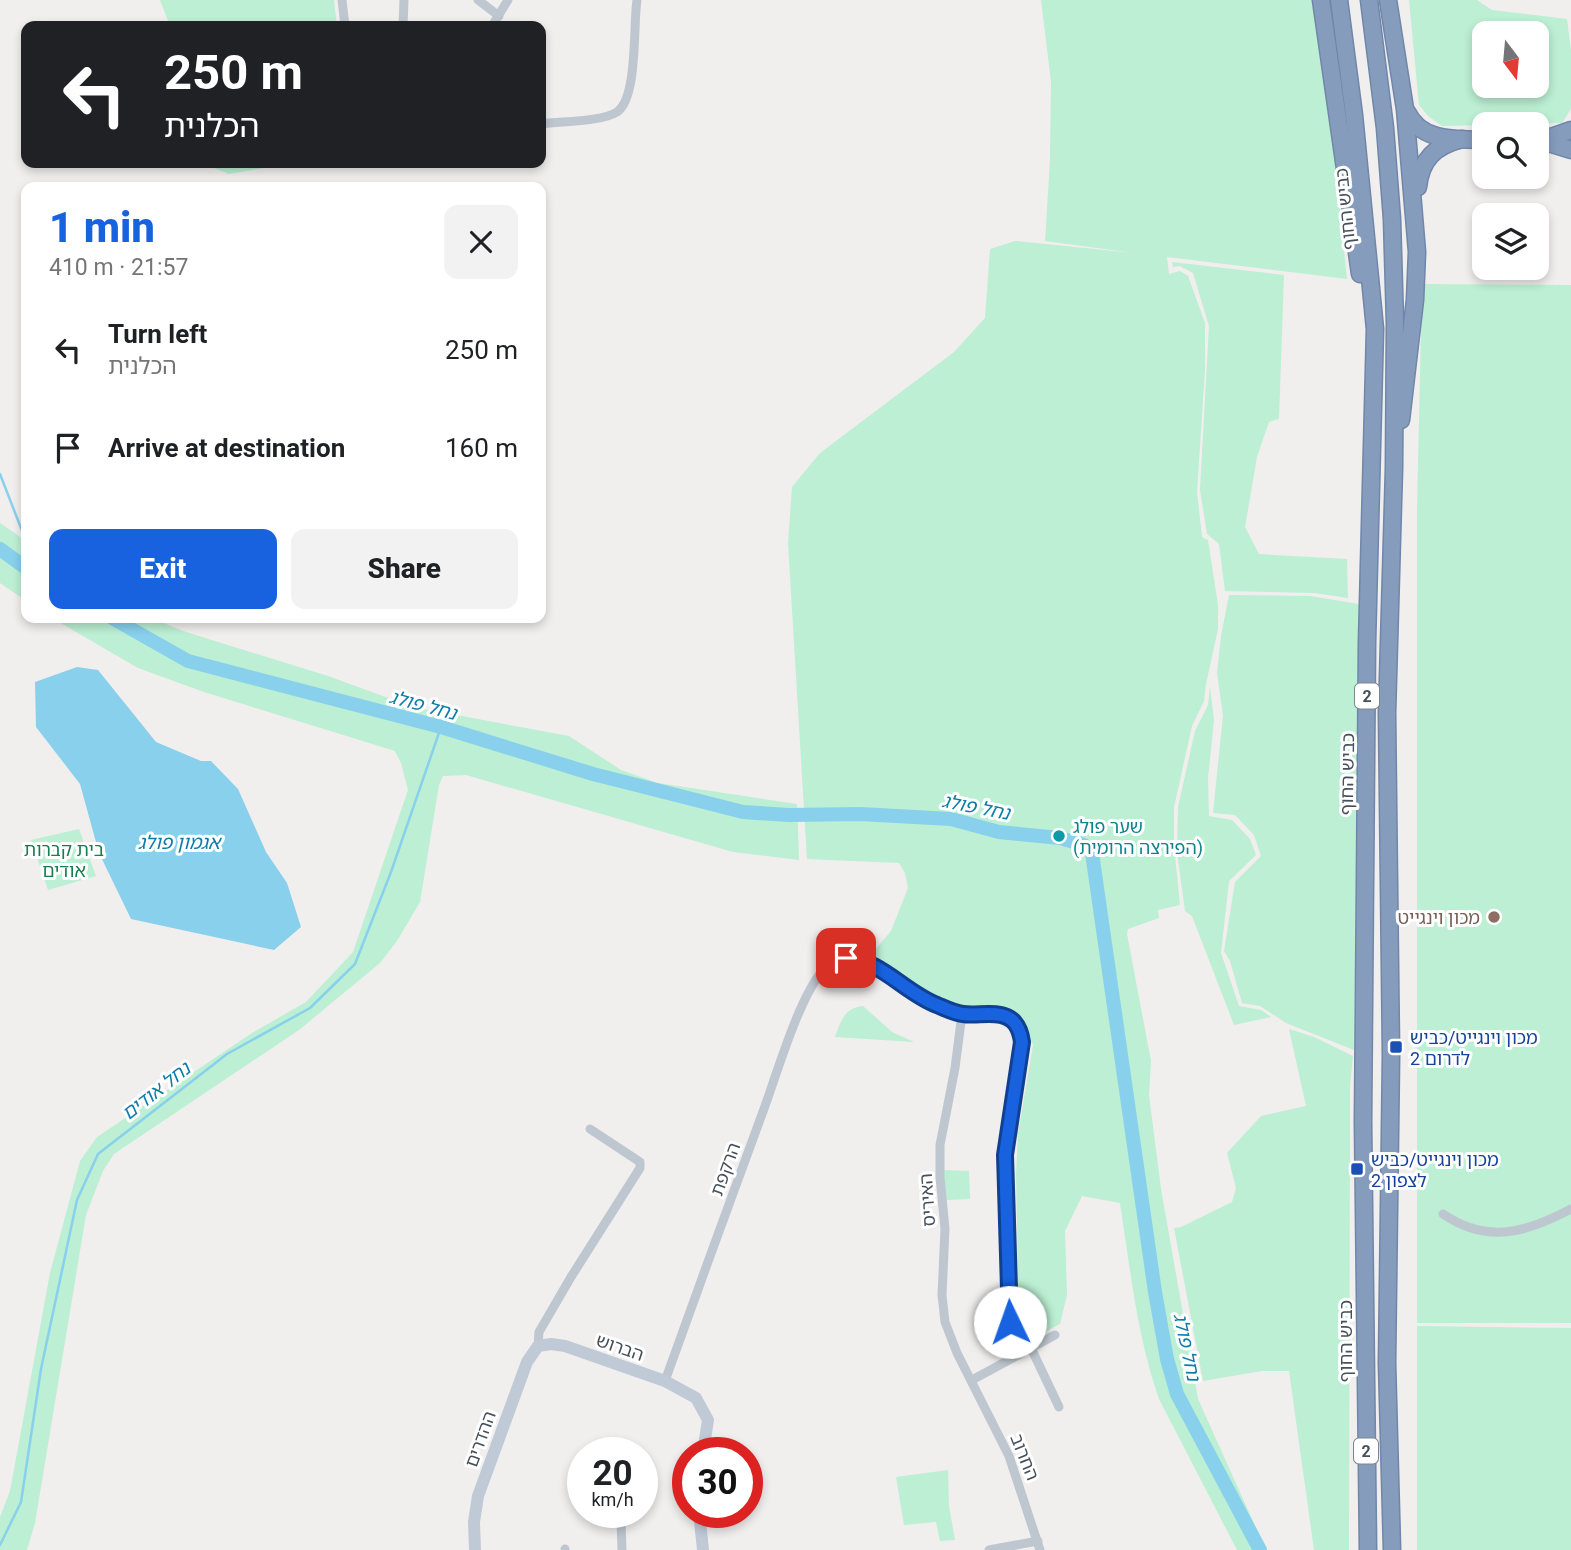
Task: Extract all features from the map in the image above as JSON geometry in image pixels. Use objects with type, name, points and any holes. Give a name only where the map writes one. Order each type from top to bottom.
[{"type":"highway","points":[[1321,0],[1364,309],[1372,433]]},
{"type":"highway","name":"כביש החוף","points":[[1339,0],[1354,115],[1375,329],[1367,643],[1363,1098],[1367,1550]]},
{"type":"highway","name":"2","points":[[1369,0],[1385,128],[1392,219],[1395,323],[1387,713],[1391,1055],[1387,1363],[1392,1550]]},
{"type":"highway","points":[[1388,0],[1405,109],[1415,210],[1415,300],[1409,367],[1394,468]]},
{"type":"highway","points":[[1405,109],[1413,124],[1427,134],[1472,139]]},
{"type":"highway","points":[[1549,137],[1571,131]]},
{"type":"highway","points":[[1415,210],[1420,169],[1428,156],[1444,145],[1462,139]]},
{"type":"highway","points":[[1549,143],[1571,149]]},
{"type":"street","points":[[342,0],[344,21]]},
{"type":"street","points":[[403,21],[404,0]]},
{"type":"street","points":[[478,0],[499,16]]},
{"type":"street","points":[[496,21],[508,0]]},
{"type":"street","points":[[546,123],[605,116],[617,111],[626,102],[630,89],[637,0]]},
{"type":"street","points":[[1571,131],[1571,149]]},
{"type":"street","name":"הרקפת","points":[[665,1381],[779,1066],[808,993],[822,971],[836,961],[857,960],[881,970],[934,1004],[962,1014]]},
{"type":"street","points":[[962,1014],[994,1013],[1009,1016],[1021,1035],[1021,1057],[1005,1155],[1009,1311],[1019,1355]]},
{"type":"street","name":"האיריס","points":[[962,1014],[940,1145],[945,1229],[942,1295],[945,1322],[951,1341],[972,1380]]},
{"type":"street","points":[[538,1346],[539,1332],[570,1277],[640,1168],[640,1162],[590,1129]]},
{"type":"street","points":[[1443,1214],[1476,1231],[1505,1232],[1543,1223],[1571,1209]]},
{"type":"street","points":[[972,1380],[1055,1335]]},
{"type":"street","name":"הברוש","points":[[538,1346],[565,1346],[665,1381],[688,1392],[700,1403],[708,1420],[705,1437]]},
{"type":"street","name":"ההדרים","points":[[475,1550],[474,1522],[478,1496],[527,1362],[538,1346]]},
{"type":"street","points":[[1031,1348],[1059,1407]]},
{"type":"street","name":"החרוב","points":[[972,1380],[1010,1457],[1039,1545]]},
{"type":"street","points":[[621,1528],[622,1550]]},
{"type":"street","points":[[701,1528],[703,1550]]},
{"type":"street","points":[[989,1550],[1039,1545]]},
{"type":"green space","points":[[160,0],[334,0],[336,21],[168,21]]},
{"type":"green space","points":[[1041,0],[1319,0],[1347,279],[1167,257],[1169,274],[1180,271],[1188,276],[1205,323],[1205,369],[1197,492],[1202,537],[1208,540],[1218,605],[1218,629],[1204,701],[1192,726],[1174,807],[1174,845],[1180,905],[1158,910],[1159,918],[1128,929],[1127,934],[1151,1061],[1149,1095],[1161,1189],[1198,1399],[1266,1550],[1237,1550],[1159,1399],[1140,1326],[1120,1203],[1082,1196],[1065,1231],[1067,1295],[1060,1324],[1025,1342],[1019,1324],[1016,1174],[1018,1134],[1033,1045],[1026,1028],[1015,1017],[965,1012],[940,1004],[894,968],[870,956],[891,931],[908,888],[905,873],[899,863],[807,859],[788,543],[792,487],[820,453],[954,352],[985,318],[990,249],[1015,241],[1134,253],[1045,241],[1051,82]]},
{"type":"green space","points":[[1409,0],[1477,0],[1492,10],[1567,19],[1571,51],[1571,109],[1562,123],[1549,123],[1549,112],[1472,112],[1472,125],[1442,126],[1419,105]]},
{"type":"green space","points":[[214,168],[263,168],[229,174]]},
{"type":"green space","points":[[1172,262],[1284,275],[1279,419],[1269,422],[1257,457],[1245,527],[1259,554],[1347,559],[1348,598],[1314,593],[1225,591],[1219,544],[1207,534],[1200,490],[1209,326],[1193,273],[1180,266],[1173,267]]},
{"type":"green space","name":"מכון וינגייט","points":[[1422,284],[1571,285],[1571,1323],[1417,1323],[1417,510]]},
{"type":"green space","points":[[0,523],[21,538],[21,598],[0,583]]},
{"type":"green space","points":[[1229,595],[1310,596],[1359,604],[1354,1050],[1286,1023],[1260,1006],[1242,1003],[1230,961],[1224,951],[1235,882],[1261,856],[1254,835],[1235,815],[1213,813],[1223,715],[1217,673]]},
{"type":"green space","points":[[61,623],[164,623],[328,676],[413,707],[569,736],[621,770],[658,783],[797,804],[799,860],[733,852],[466,775],[443,776],[439,785],[420,902],[397,941],[380,963],[299,1030],[114,1154],[103,1171],[86,1215],[35,1523],[27,1550],[0,1550],[0,1517],[10,1491],[50,1273],[80,1161],[97,1137],[252,1033],[306,1002],[353,952],[408,790],[395,751],[204,692],[138,668]]},
{"type":"green space","points":[[1210,687],[1214,720],[1208,778],[1209,816],[1232,820],[1250,839],[1256,855],[1229,881],[1221,953],[1239,1006],[1261,1010],[1271,1017],[1234,1025],[1192,916],[1185,911],[1177,852],[1178,807],[1195,731],[1208,705]]},
{"type":"green space","name":"בית קברות אודים","points":[[79,829],[96,876],[48,890],[31,840]]},
{"type":"green space","points":[[863,1006],[892,1032],[914,1042],[835,1037],[847,1012]]},
{"type":"green space","points":[[1289,1029],[1314,1037],[1353,1056],[1350,1086],[1349,1550],[1314,1550],[1289,1371],[1262,1371],[1203,1381],[1174,1228],[1232,1202],[1236,1188],[1227,1153],[1261,1116],[1306,1106]]},
{"type":"green space","points":[[942,1170],[969,1171],[970,1199],[946,1200]]},
{"type":"green space","points":[[1417,1326],[1571,1328],[1571,1550],[1417,1550]]},
{"type":"green space","points":[[948,1470],[949,1506],[955,1540],[940,1541],[936,1522],[904,1525],[896,1477]]},
{"type":"water","name":"אגמון פולג","points":[[77,667],[98,670],[156,742],[201,761],[211,761],[238,789],[266,852],[287,883],[301,927],[274,950],[131,919],[99,853],[80,784],[36,727],[35,682]]},
{"type":"waterway","points":[[0,474],[21,528]]},
{"type":"waterway","name":"נחל פולג","points":[[0,549],[21,564]]},
{"type":"waterway","name":"נחל פולג","points":[[121,623],[188,661],[441,727],[593,774],[743,812],[951,819],[999,832],[1060,838],[1084,845],[1092,853],[1167,1359],[1177,1394],[1260,1550]]},
{"type":"waterway","name":"נחל אודים","points":[[0,1545],[21,1502],[41,1369],[77,1200],[98,1154],[227,1054],[310,1008],[355,964],[391,872],[441,727]]},
{"type":"place","name":"שער פולג (הפירצה הרומית)","points":[[1059,836]]},
{"type":"place","name":"מכון וינגייט","points":[[1494,917]]},
{"type":"place","name":"מכון וינגייט/כביש 2 לדרום","points":[[1396,1047]]},
{"type":"place","name":"מכון וינגייט/כביש 2 לצפון","points":[[1357,1169]]},
{"type":"route","points":[[846,958],[881,970],[934,1004],[962,1014],[994,1013],[1009,1016],[1018,1027],[1022,1042],[1021,1057],[1005,1155],[1010,1322]]}]
